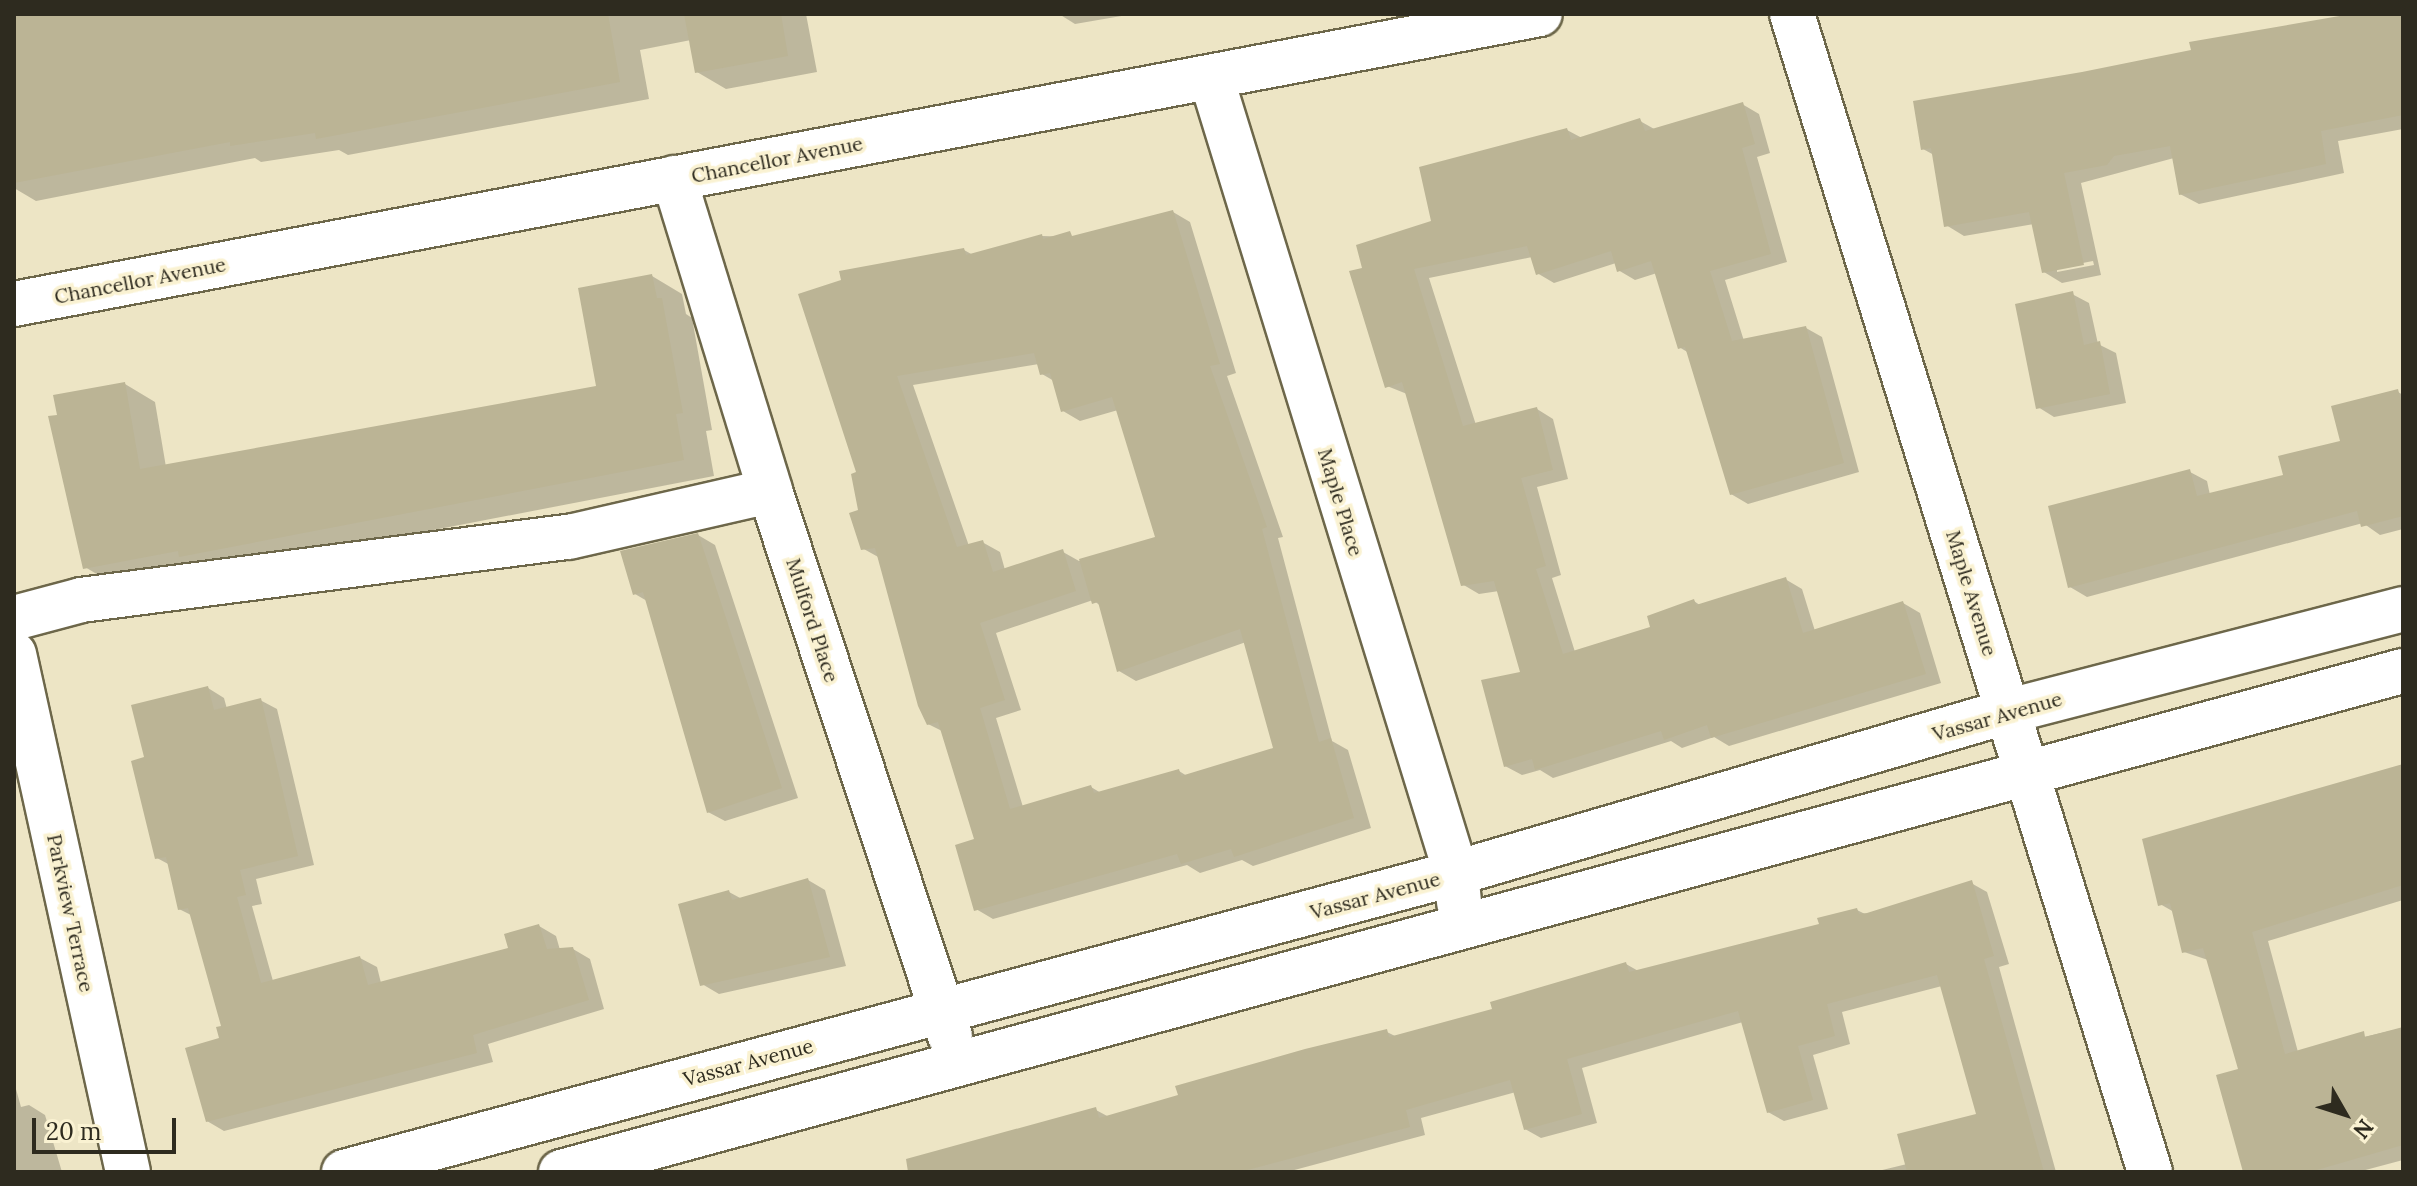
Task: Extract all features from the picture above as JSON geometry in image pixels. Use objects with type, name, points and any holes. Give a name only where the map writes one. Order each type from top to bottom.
[{"type":"street","name":"Chancellor Avenue","points":[[14,304],[1540,14]]},
{"type":"street","name":"Maple Avenue","points":[[1792,14],[2150,1172]]},
{"type":"street","name":"Maple Place","points":[[1211,77],[1456,873],[1462,929]]},
{"type":"street","name":"Mulford Place","points":[[674,178],[770,491],[958,1061]]},
{"type":"street","points":[[14,618],[111,596],[569,537],[770,491]]},
{"type":"street","name":"Vassar Avenue","points":[[344,1172],[1456,873],[2009,711],[2403,609]]},
{"type":"street","name":"Parkview Terrace","points":[[14,654],[128,1172]]},
{"type":"street","points":[[561,1172],[958,1061],[1462,929],[2025,771],[2403,671]]},
{"type":"building","points":[[14,14],[608,14],[620,82],[316,139],[315,133],[230,146],[230,142],[14,183]]},
{"type":"building","points":[[684,14],[781,14],[788,56],[695,73]]},
{"type":"building","points":[[2351,14],[2403,14],[2403,115],[2321,131],[2326,164],[2179,195],[2170,146],[2114,156],[2107,165],[2064,173],[2084,265],[2042,273],[2029,212],[1944,227],[1931,148],[1921,150],[1913,101],[2082,72],[2191,50],[2189,42]]},
{"type":"building","points":[[1743,102],[1755,144],[1742,148],[1771,254],[1710,271],[1732,341],[1806,326],[1844,463],[1730,495],[1685,347],[1678,349],[1651,261],[1617,272],[1611,251],[1536,275],[1527,246],[1414,269],[1463,426],[1537,407],[1553,470],[1521,478],[1546,566],[1536,569],[1563,654],[1650,627],[1647,616],[1694,599],[1696,605],[1786,577],[1803,633],[1903,601],[1926,674],[1711,738],[1707,725],[1664,740],[1661,731],[1535,770],[1532,759],[1504,767],[1481,680],[1520,672],[1494,581],[1461,586],[1402,382],[1385,388],[1349,271],[1362,268],[1356,245],[1431,221],[1419,167],[1567,128],[1571,140],[1640,118],[1645,131]]},
{"type":"building","points":[[1173,210],[1220,364],[1210,366],[1267,527],[1262,529],[1319,742],[1331,738],[1354,818],[1234,857],[1231,849],[1181,864],[1177,854],[974,911],[955,845],[974,839],[938,722],[927,725],[918,706],[875,548],[861,550],[849,513],[858,510],[851,474],[856,472],[798,294],[841,280],[839,271],[964,248],[966,255],[1042,234],[1043,239],[1070,231],[1072,236]],"holes":[[[1034,353],[1040,375],[1050,373],[1061,412],[1112,397],[1155,537],[1079,559],[1092,604],[1098,602],[1117,672],[1240,629],[1273,748],[1181,776],[1179,769],[1094,793],[1091,785],[1010,809],[980,708],[1005,700],[980,623],[1076,591],[1063,549],[993,572],[983,540],[957,547],[897,376]]]},
{"type":"building","points":[[652,274],[657,298],[662,298],[683,413],[676,414],[684,460],[179,557],[178,551],[83,569],[48,416],[57,415],[53,395],[125,382],[140,469],[596,386],[578,288]]},
{"type":"building","points":[[2073,291],[2084,345],[2100,341],[2110,394],[2036,409],[2015,304]]},
{"type":"building","points":[[2398,389],[2403,409],[2403,516],[2361,527],[2357,511],[2068,588],[2048,506],[2190,469],[2197,496],[2283,475],[2278,456],[2340,441],[2331,406]]},
{"type":"building","points":[[698,533],[782,788],[707,813],[643,592],[633,595],[620,551]]},
{"type":"building","points":[[208,686],[214,710],[261,698],[298,856],[240,870],[246,895],[237,897],[261,983],[360,956],[368,985],[508,948],[504,934],[539,924],[547,949],[573,947],[589,1000],[473,1035],[477,1053],[206,1122],[185,1048],[219,1038],[216,1027],[221,1026],[188,908],[178,910],[166,857],[155,859],[131,761],[144,757],[131,705]]},
{"type":"building","points":[[2403,764],[2403,885],[2252,932],[2285,1054],[2364,1031],[2365,1037],[2403,1027],[2403,1145],[2310,1172],[2243,1172],[2216,1075],[2238,1069],[2203,948],[2182,953],[2170,903],[2158,906],[2142,839]]},
{"type":"building","points":[[808,878],[830,957],[700,986],[678,904],[729,890],[732,900]]},
{"type":"building","points":[[1972,880],[1994,956],[1984,959],[2044,1172],[1907,1172],[1897,1134],[1976,1114],[1937,975],[1827,1004],[1835,1036],[1798,1046],[1813,1100],[1767,1113],[1738,1011],[1567,1059],[1582,1114],[1524,1130],[1510,1080],[1406,1110],[1410,1127],[1240,1172],[908,1172],[906,1159],[1096,1107],[1099,1118],[1178,1095],[1175,1086],[1305,1049],[1387,1029],[1389,1037],[1492,1009],[1490,1002],[1626,962],[1629,972],[1819,924],[1817,918],[1857,908],[1859,914],[1867,913]]}]
